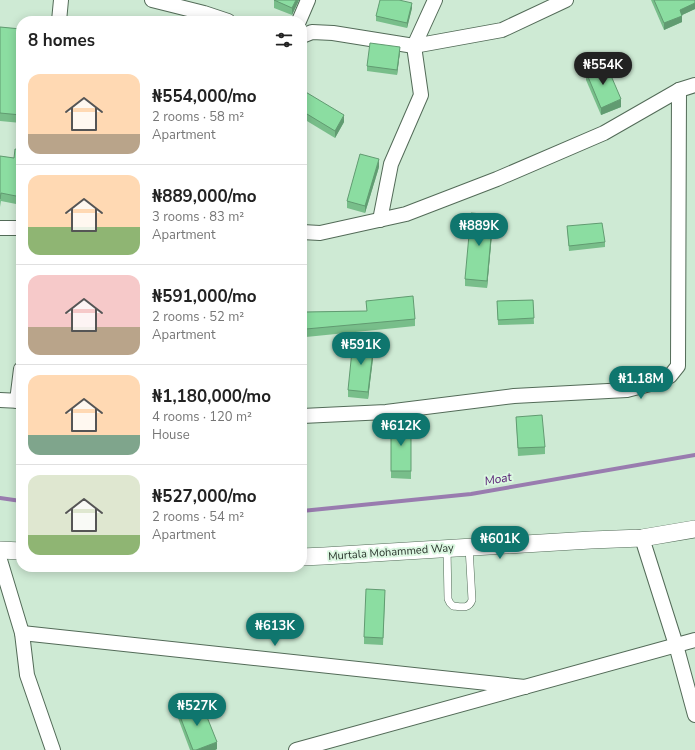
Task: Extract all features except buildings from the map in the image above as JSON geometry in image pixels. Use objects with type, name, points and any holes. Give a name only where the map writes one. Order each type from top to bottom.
[{"type":"street","points":[[59,16],[61,0]]},
{"type":"street","points":[[152,0],[172,3],[213,16]]},
{"type":"street","points":[[301,16],[308,0]]},
{"type":"street","points":[[380,220],[391,164],[421,95],[414,46],[436,0]]},
{"type":"street","points":[[307,34],[312,32],[333,33],[414,46],[502,30],[566,0]]},
{"type":"street","points":[[307,232],[320,233],[406,214],[504,176],[604,132],[679,90],[695,85]]},
{"type":"street","points":[[307,416],[386,412],[514,396],[627,390],[654,383],[670,376],[678,366],[679,90]]},
{"type":"street","points":[[0,228],[16,228]]},
{"type":"street","points":[[0,400],[16,401]]},
{"type":"street","name":"Murtala Mohammed Way","points":[[307,557],[642,538],[695,529]]},
{"type":"street","points":[[642,538],[676,645],[695,715]]},
{"type":"street","points":[[0,550],[16,551]]},
{"type":"street","points":[[0,560],[22,633],[27,675],[53,750]]},
{"type":"street","points":[[22,633],[525,687]]},
{"type":"street","points":[[296,750],[695,640]]},
{"type":"lane","points":[[447,549],[448,599],[453,606],[468,607],[472,600],[469,547]]},
{"type":"waterway","name":"Moat","points":[[307,510],[471,494],[695,455]]},
{"type":"waterway","name":"Moat","points":[[0,498],[16,500]]}]
